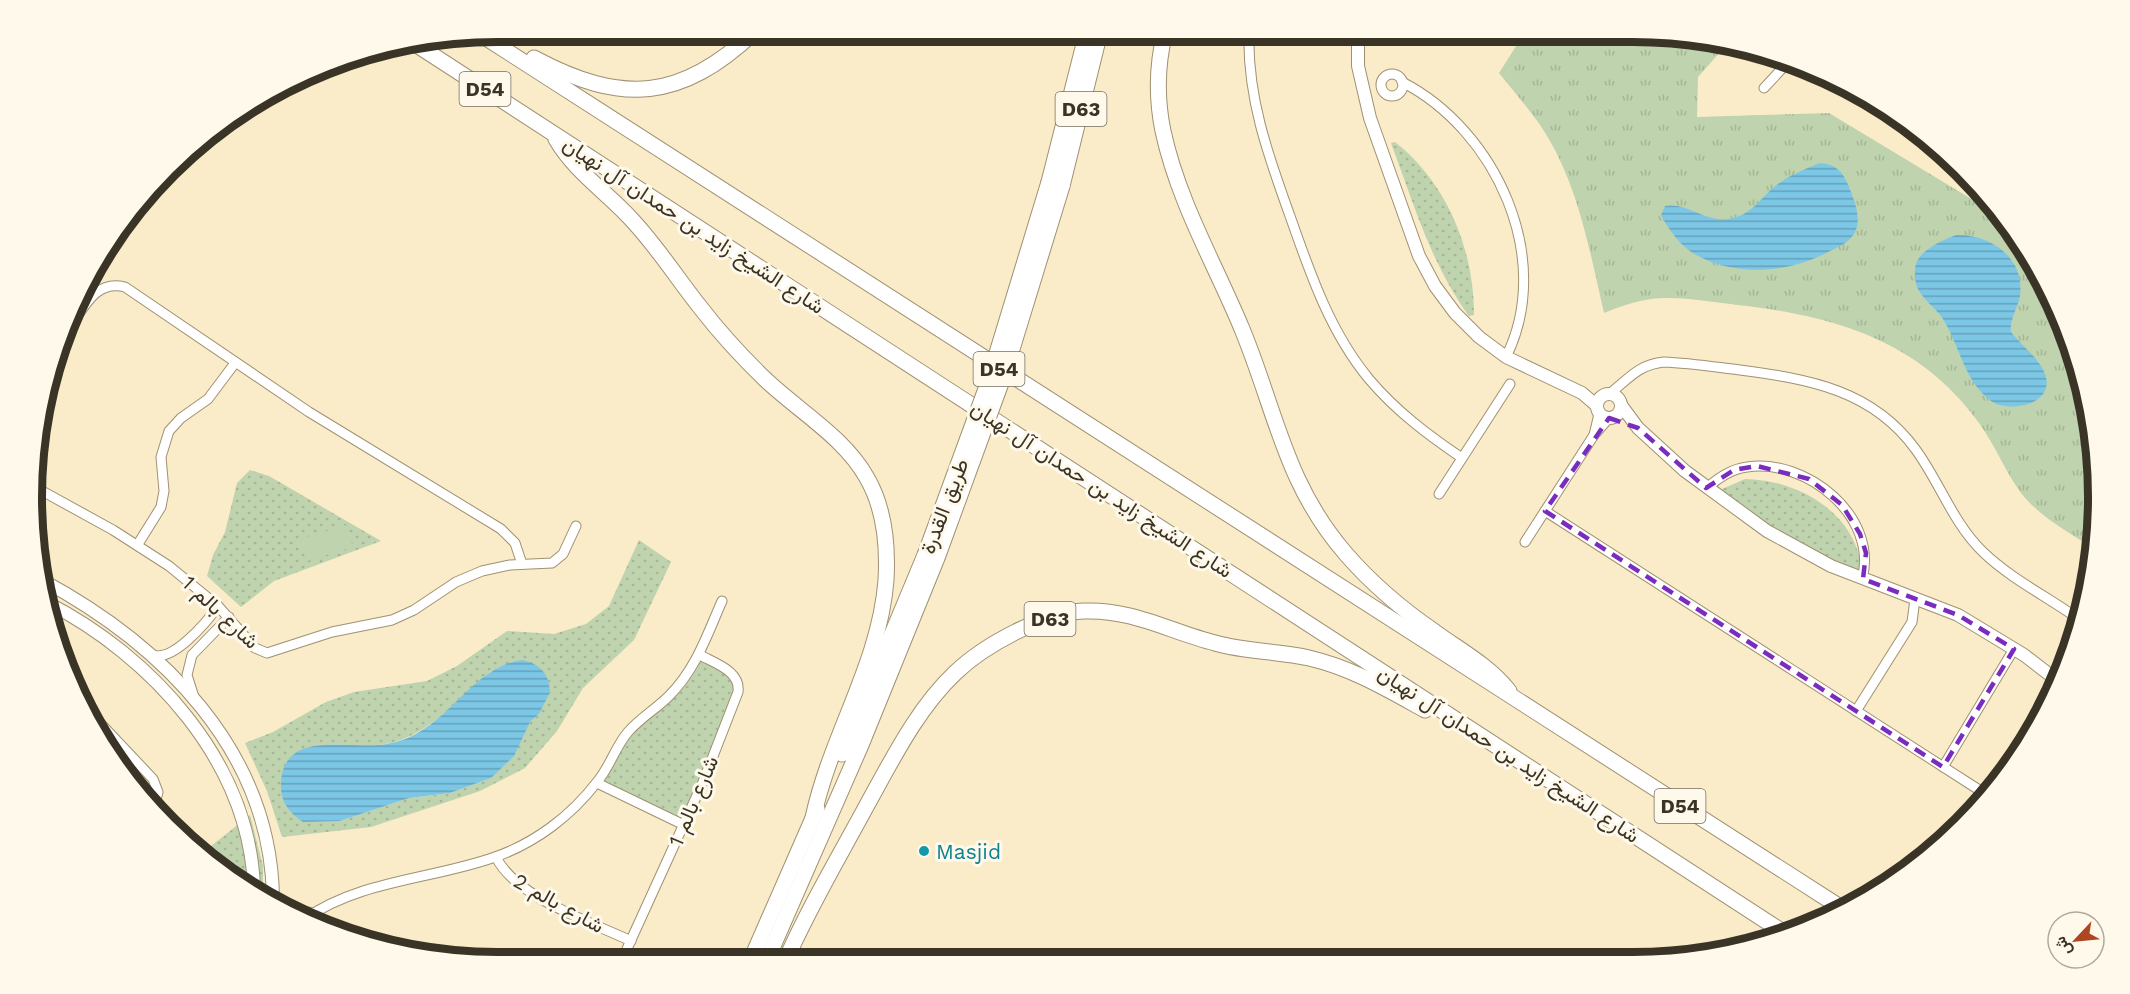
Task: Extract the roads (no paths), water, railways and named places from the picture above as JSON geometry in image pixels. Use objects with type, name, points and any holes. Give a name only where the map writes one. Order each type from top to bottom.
[{"type":"main road","name":"شارع الشيخ زايد بن حمدان آل نهيان","points":[[495,42],[1518,703],[1835,904]]},
{"type":"main road","points":[[499,42],[577,78],[604,86],[644,89],[671,85],[702,72],[730,54],[743,42]]},
{"type":"main road","name":"طريق القدرة","points":[[1055,184],[1085,42]]},
{"type":"main road","name":"طريق القدرة","points":[[770,952],[865,735],[931,556],[1055,184],[1098,42]]},
{"type":"main road","points":[[1164,42],[1158,90],[1167,146],[1195,224],[1251,351],[1283,450],[1299,486],[1334,539],[1363,573],[1418,621],[1485,666],[1518,703]]},
{"type":"main road","name":"شارع الشيخ زايد بن حمدان آل نهيان","points":[[423,49],[1777,928]]},
{"type":"main road","points":[[553,133],[576,166],[650,239],[732,345],[769,383],[852,457],[868,478],[878,502],[884,528],[886,560],[880,617],[870,652],[824,776],[813,818]]},
{"type":"main road","name":"طريق القدرة","points":[[754,952],[931,556]]},
{"type":"main road","name":"D63","points":[[790,952],[841,849],[927,705],[954,673],[979,652],[1047,620],[1084,611],[1118,613],[1153,621],[1228,646],[1308,658],[1356,672],[1438,717],[1473,730]]},
{"type":"street","points":[[1249,42],[1251,85],[1262,134],[1307,264],[1334,325],[1351,353],[1388,400],[1409,420],[1462,458]]},
{"type":"street","points":[[1358,42],[1362,92],[1419,256],[1435,286],[1455,313],[1479,337],[1506,357],[1608,406],[1638,428],[1707,488],[1798,550],[1862,579],[1958,615],[2014,649],[2051,676]]},
{"type":"street","points":[[1764,88],[1783,68]]},
{"type":"street","points":[[1402,82],[1436,102],[1464,129],[1487,160],[1507,201],[1520,248],[1523,289],[1517,329],[1506,357]]},
{"type":"street","points":[[84,308],[97,290],[118,285],[131,291],[235,363],[385,460],[501,529],[515,543],[522,564]]},
{"type":"street","points":[[1525,542],[1594,435],[1621,384],[1642,366],[1676,362],[1806,379],[1856,398],[1893,424],[1910,441],[1957,520],[1983,552],[1999,566],[2072,615]]},
{"type":"street","points":[[138,544],[161,507],[164,491],[161,457],[169,432],[181,418],[208,399],[235,363]]},
{"type":"street","points":[[1439,494],[1510,384]]},
{"type":"street","points":[[1707,488],[1734,470],[1757,466],[1783,470],[1809,479],[1842,506],[1860,534],[1866,553],[1862,579]]},
{"type":"street","name":"شارع بالم 1","points":[[42,491],[138,544],[183,576],[218,606],[255,648],[274,652],[332,632],[392,620],[414,610],[469,576],[496,568],[522,564],[546,564],[558,559],[576,526]]},
{"type":"street","points":[[1545,511],[1981,790]]},
{"type":"street","points":[[51,586],[96,612],[153,655],[194,697],[229,746],[256,801],[269,850],[273,893]]},
{"type":"street","points":[[1856,711],[1912,622],[1916,599]]},
{"type":"street","points":[[315,913],[368,890],[496,857],[518,847],[552,826],[597,783],[622,739],[670,695],[700,655],[722,601]]},
{"type":"street","points":[[153,655],[166,657],[193,634],[218,606]]},
{"type":"street","points":[[56,609],[102,637],[149,675],[178,706],[205,741],[224,773],[242,816],[250,848],[253,881]]},
{"type":"street","points":[[194,697],[187,675],[190,659],[197,648],[204,644],[229,617]]},
{"type":"street","points":[[193,634],[202,636],[204,644]]},
{"type":"street","points":[[179,647],[182,656],[190,659]]},
{"type":"street","points":[[1943,767],[2014,649]]},
{"type":"street","name":"شارع بالم 1","points":[[626,952],[684,825],[739,687],[731,673],[700,655]]},
{"type":"street","points":[[107,730],[153,779],[158,792],[156,799]]},
{"type":"street","points":[[205,741],[212,738],[218,741],[256,801]]},
{"type":"street","points":[[597,783],[684,825]]},
{"type":"street","name":"شارع بالم 2","points":[[496,857],[509,876],[530,891],[631,941]]},
{"type":"water","points":[[1820,163],[1835,167],[1844,177],[1856,209],[1857,227],[1853,235],[1844,243],[1798,264],[1762,270],[1726,266],[1709,261],[1684,246],[1661,215],[1665,206],[1673,206],[1712,218],[1737,217],[1750,210],[1783,181]]},
{"type":"water","points":[[1956,235],[1969,236],[1993,244],[2003,250],[2017,270],[2020,296],[2011,323],[2011,332],[2039,363],[2047,384],[2044,393],[2029,404],[1999,405],[1982,393],[1968,373],[1943,319],[1917,287],[1915,269],[1919,259],[1933,246]]},
{"type":"water","points":[[522,660],[542,670],[548,680],[550,692],[539,714],[530,722],[514,756],[491,778],[450,793],[409,798],[340,821],[303,822],[286,806],[281,784],[284,767],[292,756],[318,745],[379,745],[410,737],[439,718],[491,672]]},
{"type":"place","name":"Masjid","points":[[924,851]]}]
